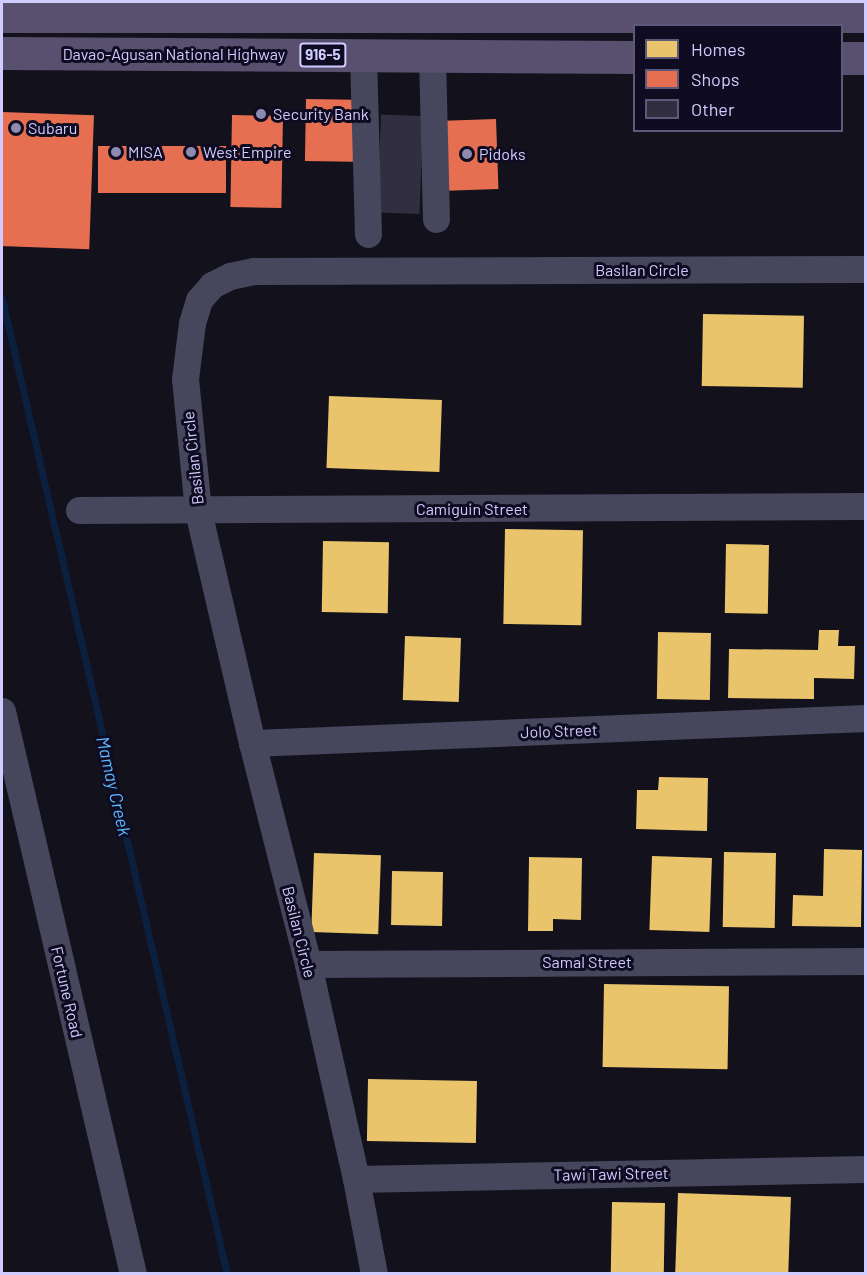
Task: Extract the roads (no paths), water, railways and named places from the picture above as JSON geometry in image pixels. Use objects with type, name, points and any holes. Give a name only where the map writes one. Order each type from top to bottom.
[{"type":"main road","points":[[7,11],[550,15],[631,8],[845,11]]},
{"type":"main road","points":[[550,15],[550,57]]},
{"type":"main road","name":"Davao-Agusan National Highway","points":[[6,53],[633,57]]},
{"type":"main road","points":[[843,58],[866,58]]},
{"type":"street","points":[[6,53],[7,11]]},
{"type":"street","points":[[363,56],[368,234]]},
{"type":"street","points":[[432,56],[436,219]]},
{"type":"street","name":"Basilan Circle","points":[[374,1274],[356,1179],[308,964],[252,743],[198,511],[185,379],[189,344],[199,300],[212,285],[230,276],[254,271],[866,269]]},
{"type":"street","name":"Camiguin Street","points":[[80,510],[866,506]]},
{"type":"street","name":"Fortune Road","points":[[2,711],[133,1274]]},
{"type":"street","name":"Jolo Street","points":[[252,743],[866,718]]},
{"type":"street","name":"Samal Street","points":[[308,964],[866,961]]},
{"type":"street","name":"Tawi Tawi Street","points":[[356,1179],[866,1169]]},
{"type":"waterway","name":"Mamay Creek","points":[[2,299],[227,1274]]},
{"type":"place","name":"Security Bank","points":[[261,114]]},
{"type":"place","name":"Subaru","points":[[16,128]]},
{"type":"place","name":"MISA","points":[[116,152]]},
{"type":"place","name":"West Empire","points":[[191,152]]},
{"type":"place","name":"Pidoks","points":[[467,154]]}]
